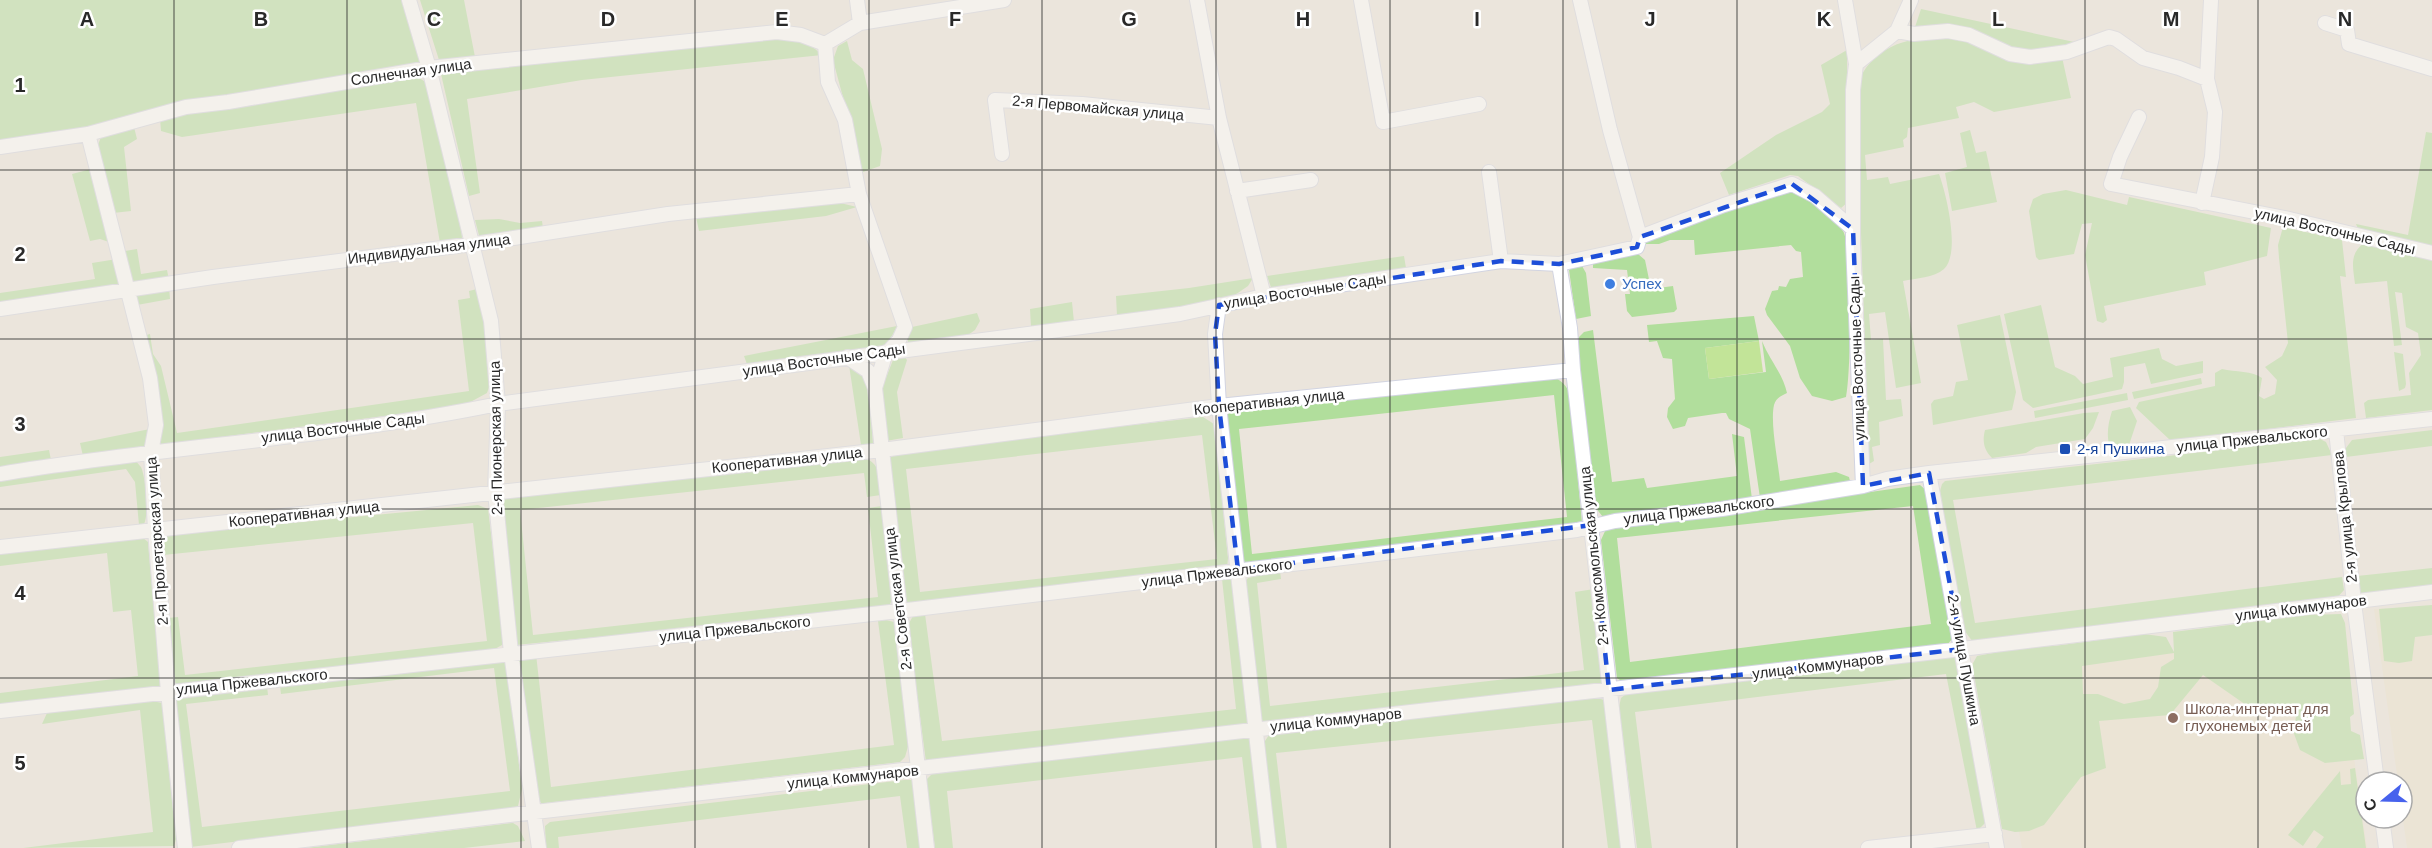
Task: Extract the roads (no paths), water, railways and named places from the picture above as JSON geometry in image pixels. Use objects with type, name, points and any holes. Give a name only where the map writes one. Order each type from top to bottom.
[{"type":"street","name":"2-я Пионерская улица","points":[[409,0],[429,68],[491,321],[498,404],[495,492],[511,653],[539,848]]},
{"type":"street","points":[[857,0],[860,23]]},
{"type":"street","points":[[825,44],[860,23],[1004,0]]},
{"type":"street","points":[[1197,0],[1219,118],[1264,296]]},
{"type":"street","points":[[1361,0],[1383,122],[1479,104]]},
{"type":"street","points":[[1580,0],[1610,130],[1640,237]]},
{"type":"street","name":"улица Восточные Сады","points":[[1845,0],[1856,64],[1853,90],[1853,229],[1863,486]]},
{"type":"street","points":[[1856,64],[1897,31],[1911,0]]},
{"type":"street","points":[[2202,203],[2212,157],[2215,112],[2207,79],[2211,0]]},
{"type":"street","points":[[2325,23],[2348,30],[2349,44],[2432,69]]},
{"type":"street","points":[[1897,31],[1914,34],[1948,31],[1969,35],[2010,54],[2030,57],[2067,52],[2109,37],[2116,39],[2143,58],[2207,79]]},
{"type":"street","name":"Солнечная улица","points":[[0,147],[88,134],[186,106],[228,102],[429,68],[777,32],[801,35],[825,44]]},
{"type":"street","name":"2-я Советская улица","points":[[825,44],[828,82],[845,120],[859,194],[905,327],[899,340],[888,351],[875,388],[927,848]]},
{"type":"street","name":"2-я Первомайская улица","points":[[1002,154],[995,100],[1082,104],[1219,118]]},
{"type":"street","name":"улица Восточные Сады","points":[[2139,117],[2120,157],[2111,184],[2285,218],[2432,253]]},
{"type":"street","name":"2-я Пролетарская улица","points":[[88,134],[130,291],[150,378],[156,425],[151,452],[155,530],[168,692],[185,848]]},
{"type":"street","points":[[1489,172],[1501,261]]},
{"type":"street","points":[[1237,191],[1311,180]]},
{"type":"street","name":"улица Восточные Сады","points":[[0,474],[151,452],[380,424],[498,404],[888,351],[1180,314],[1264,296],[1501,261],[1559,264],[1637,247],[1640,237],[1792,184],[1815,196],[1853,229]]},
{"type":"street","name":"Индивидуальная улица","points":[[0,309],[213,277],[472,244],[668,214],[859,194]]},
{"type":"street","name":"2-я Комсомольская улица","points":[[1559,264],[1570,328],[1628,848]]},
{"type":"street","points":[[1218,305],[1215,334],[1219,406],[1269,848]]},
{"type":"street","points":[[847,357],[868,371],[875,388]]},
{"type":"street","name":"Кооперативная улица","points":[[0,547],[882,450],[1219,406],[1573,370]]},
{"type":"street","name":"улица Пржевальского","points":[[0,711],[899,611],[1577,530],[1592,525],[1722,509],[1863,486],[1929,472],[2432,419]]},
{"type":"street","name":"2-я улица Крылова","points":[[2336,430],[2354,603],[2375,770]]},
{"type":"street","name":"2-я улица Пушкина","points":[[1929,472],[1997,848]]},
{"type":"street","name":"улица Коммунаров","points":[[239,848],[1256,729],[1962,650],[2432,592]]},
{"type":"street","points":[[2384,830],[2386,848]]},
{"type":"street","points":[[1868,848],[1995,834]]},
{"type":"place","name":"Успех","points":[[1610,284]]},
{"type":"place","name":"2-я Пушкина","points":[[2065,449]]},
{"type":"place","name":"Школа-интернат для глухонемых детей","points":[[2173,718]]}]
